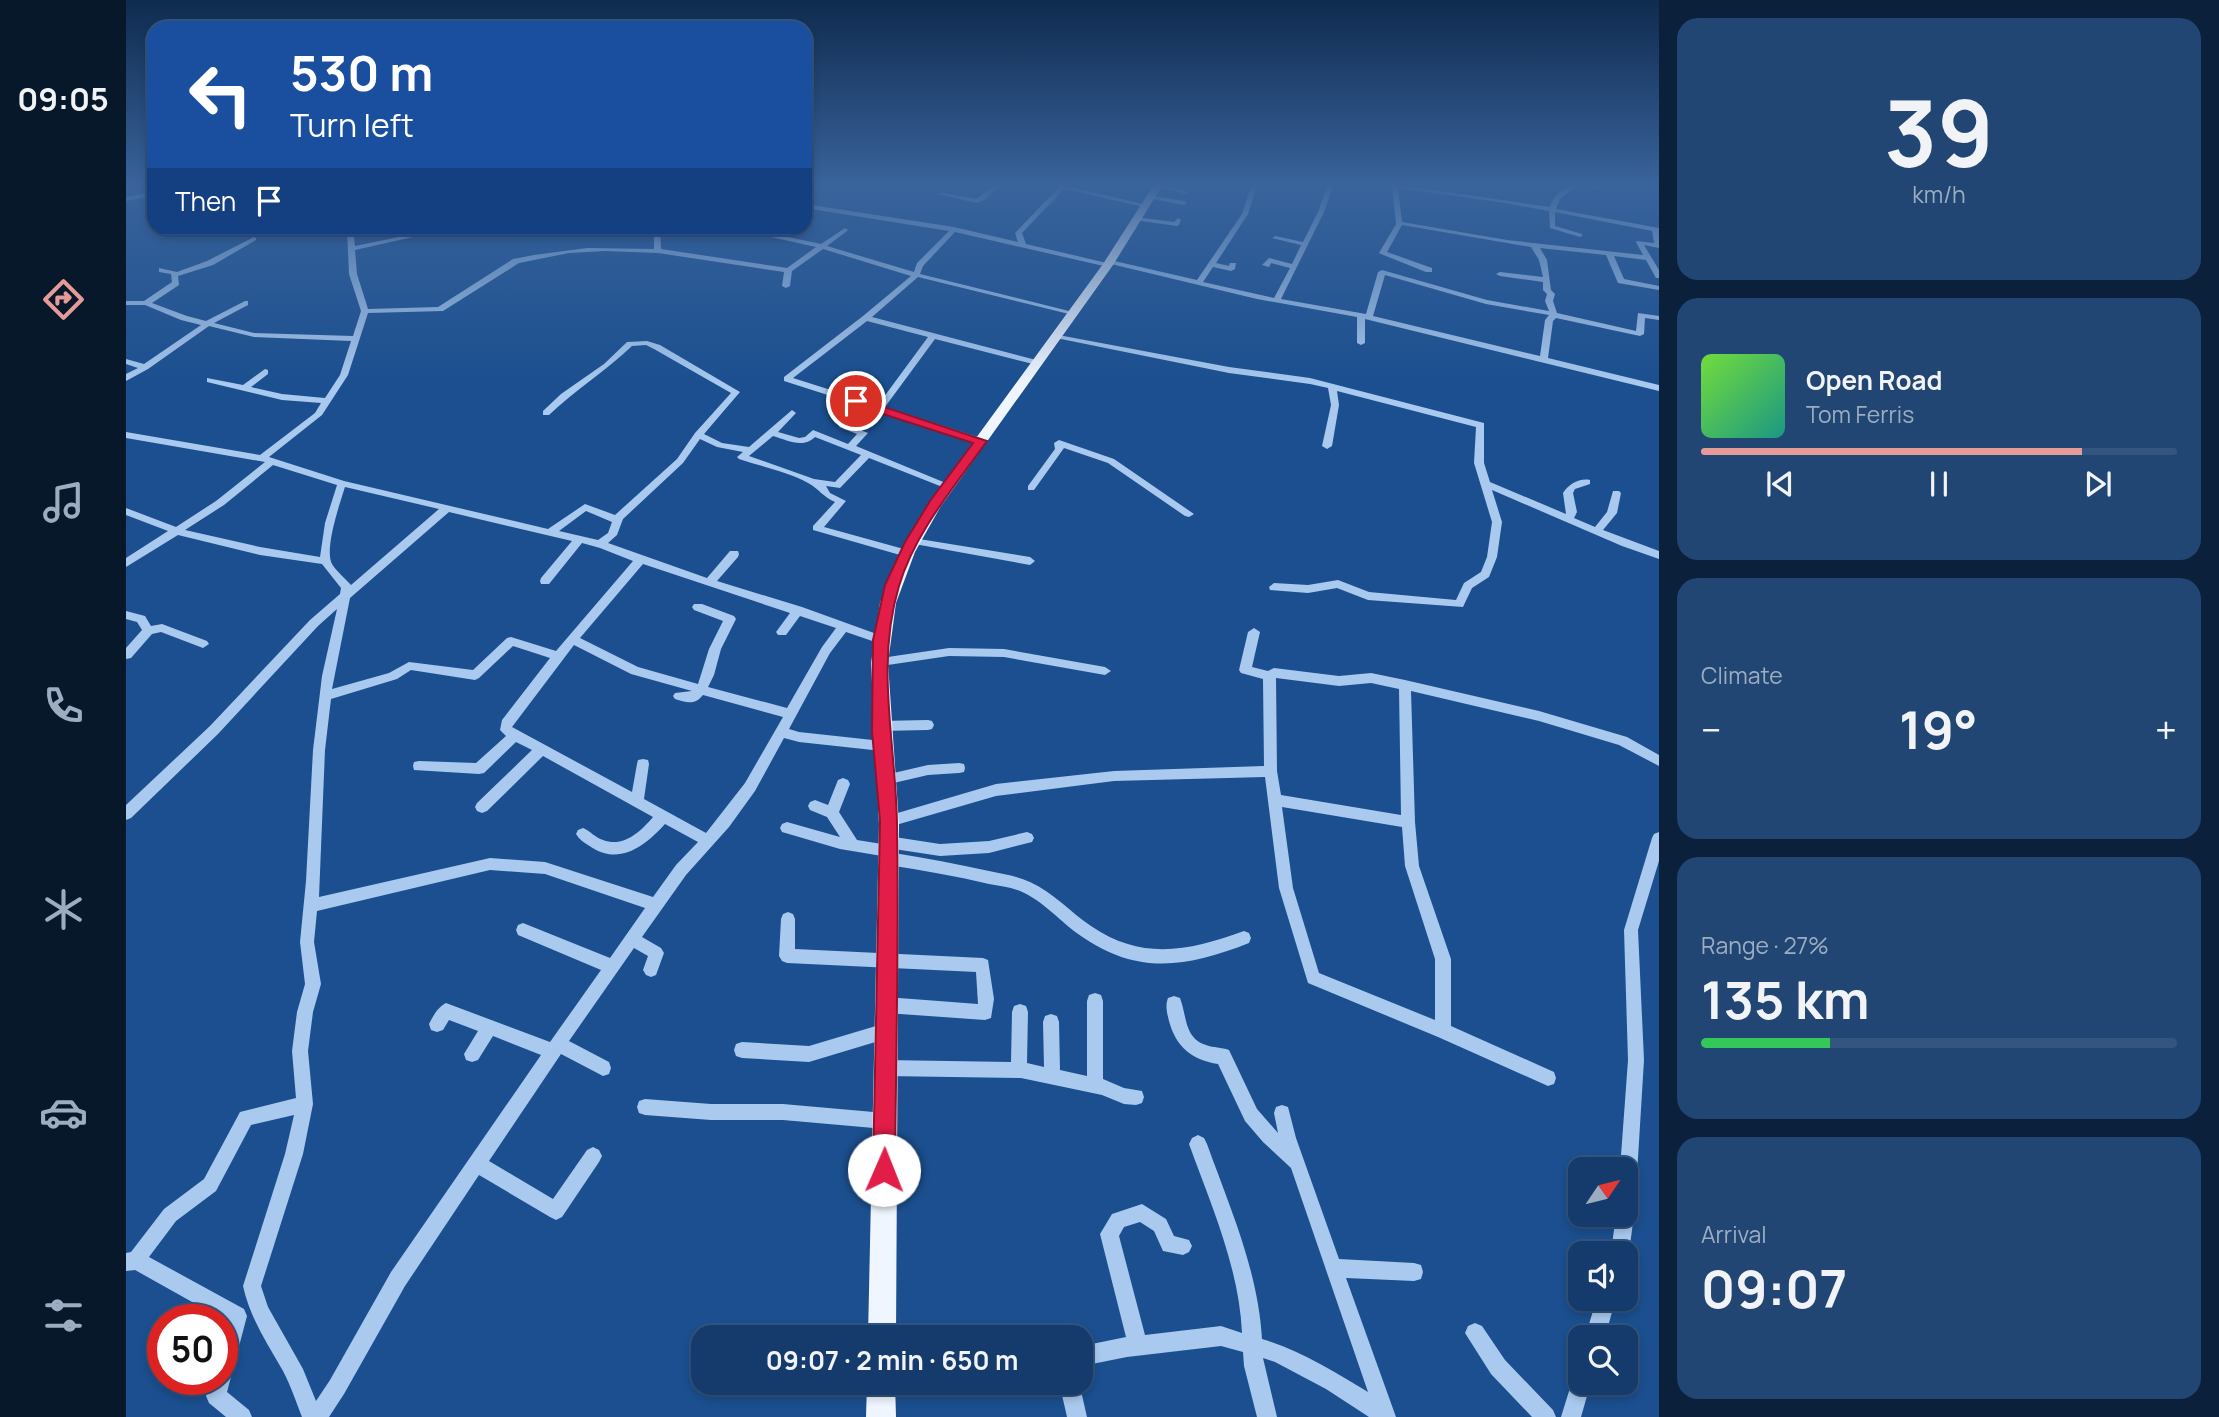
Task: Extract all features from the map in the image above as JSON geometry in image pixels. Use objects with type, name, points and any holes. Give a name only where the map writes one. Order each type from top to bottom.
[{"type":"main road","points":[[882,1325],[889,821],[880,726],[881,640],[892,585],[910,547],[948,486],[1116,252]]},
{"type":"main road","points":[[881,1417],[884,1395]]},
{"type":"street","points":[[162,270],[175,275],[229,252]]},
{"type":"street","points":[[126,563],[220,503],[318,415],[344,375],[365,311],[353,274],[353,252]]},
{"type":"street","points":[[365,311],[440,309],[512,261],[566,252]]},
{"type":"street","points":[[666,252],[788,270],[817,252]]},
{"type":"street","points":[[842,252],[916,275],[1073,313]]},
{"type":"street","points":[[932,252],[920,265],[916,275],[787,379],[981,441]]},
{"type":"street","points":[[1052,252],[1365,316],[1659,387]]},
{"type":"street","points":[[1199,283],[1219,252]]},
{"type":"street","points":[[1277,300],[1300,252]]},
{"type":"street","points":[[1383,252],[1429,270]]},
{"type":"street","points":[[1539,252],[1554,315]]},
{"type":"street","points":[[1601,252],[1648,258]]},
{"type":"street","points":[[1645,252],[1659,276]]},
{"type":"street","points":[[1609,253],[1621,281],[1659,288]]},
{"type":"street","points":[[1266,265],[1269,260],[1292,266]]},
{"type":"street","points":[[1211,264],[1231,269],[1233,265]]},
{"type":"street","points":[[786,286],[788,270]]},
{"type":"street","points":[[1361,343],[1365,316],[1382,272],[1486,302],[1640,334],[1639,322],[1642,315],[1659,318]]},
{"type":"street","points":[[1500,274],[1547,280]]},
{"type":"street","points":[[146,303],[176,283],[175,275]]},
{"type":"street","points":[[126,303],[146,303],[184,318],[254,335],[356,339]]},
{"type":"street","points":[[126,378],[209,323],[245,303]]},
{"type":"street","points":[[1544,361],[1549,320],[1554,315]]},
{"type":"street","points":[[866,317],[1037,363]]},
{"type":"street","points":[[881,411],[933,336]]},
{"type":"street","points":[[1056,336],[1332,386],[1481,425],[1479,463],[1497,522],[1491,565],[1485,574],[1468,586],[1459,604],[1368,596],[1338,584],[1308,589],[1274,587]]},
{"type":"street","points":[[546,413],[564,396],[607,366],[630,344],[647,343],[736,392],[698,435],[680,461],[617,520],[612,535],[598,545]]},
{"type":"street","points":[[126,360],[145,367]]},
{"type":"street","points":[[246,387],[265,372]]},
{"type":"street","points":[[210,380],[278,396],[327,401]]},
{"type":"street","points":[[1327,446],[1335,405],[1332,386]]},
{"type":"street","points":[[845,408],[859,411],[844,427],[863,433],[850,447]]},
{"type":"street","points":[[698,435],[720,445],[751,450],[792,413],[772,433],[799,441],[808,439],[813,433],[948,486]]},
{"type":"street","points":[[126,435],[267,459],[342,482],[598,545],[881,640]]},
{"type":"street","points":[[767,437],[742,457],[837,486],[868,454]]},
{"type":"street","points":[[1031,488],[1060,449],[1059,443],[1111,461],[1189,514]]},
{"type":"street","points":[[814,481],[825,488],[827,495],[841,500],[817,528],[910,547],[1030,561]]},
{"type":"street","points":[[342,482],[334,502],[331,531],[325,546],[325,561],[347,588],[326,696],[319,750],[313,881],[307,942],[313,984],[305,1012],[300,1051],[305,1104],[294,1154],[253,1286],[256,1304],[272,1339],[295,1374],[315,1417],[337,1387],[398,1279],[556,1048],[656,905],[750,787],[826,650],[844,626]]},
{"type":"street","points":[[1569,518],[1572,512],[1568,494],[1572,487],[1587,482]]},
{"type":"street","points":[[1484,483],[1659,555]]},
{"type":"street","points":[[1597,531],[1612,513],[1616,493]]},
{"type":"street","points":[[126,814],[214,730],[304,634],[448,507]]},
{"type":"street","points":[[549,533],[584,507],[617,520]]},
{"type":"street","points":[[126,511],[177,530],[260,551],[325,561]]},
{"type":"street","points":[[545,581],[579,540]]},
{"type":"street","points":[[710,582],[734,554]]},
{"type":"street","points":[[640,560],[558,656],[506,724],[506,730],[707,839]]},
{"type":"street","points":[[679,696],[693,698],[702,689],[712,668],[711,660],[716,647],[730,619],[698,607]]},
{"type":"street","points":[[782,632],[798,610]]},
{"type":"street","points":[[126,615],[141,619],[148,631]]},
{"type":"street","points":[[127,655],[148,631],[162,628],[203,644]]},
{"type":"street","points":[[1254,632],[1245,670],[1269,676],[1274,673],[1339,681],[1371,678],[1405,685],[1539,716],[1623,741],[1659,761]]},
{"type":"street","points":[[573,639],[635,671],[790,714]]},
{"type":"street","points":[[326,696],[393,676],[409,666],[423,670],[437,667],[475,675],[511,640],[558,656]]},
{"type":"street","points":[[881,662],[949,652],[1004,653],[1105,671]]},
{"type":"street","points":[[1269,676],[1271,771],[1277,800],[1286,888],[1313,978],[1443,1031],[1548,1078]]},
{"type":"street","points":[[1405,685],[1408,822],[1412,866],[1443,959],[1443,1031]]},
{"type":"street","points":[[880,726],[928,725]]},
{"type":"street","points":[[781,732],[799,737],[882,747]]},
{"type":"street","points":[[419,766],[480,769],[514,736]]},
{"type":"street","points":[[482,807],[541,750]]},
{"type":"street","points":[[637,802],[643,764]]},
{"type":"street","points":[[885,780],[928,770],[958,768]]},
{"type":"street","points":[[889,821],[996,790],[1114,776],[1271,771]]},
{"type":"street","points":[[832,813],[843,783]]},
{"type":"street","points":[[1277,800],[1408,822]]},
{"type":"street","points":[[815,806],[832,813],[853,845]]},
{"type":"street","points":[[583,834],[600,846],[622,849],[646,835],[663,816]]},
{"type":"street","points":[[787,828],[1021,885],[1051,902],[1086,931],[1134,956],[1177,957],[1210,952],[1244,938]]},
{"type":"street","points":[[888,851],[989,846],[1027,838]]},
{"type":"street","points":[[1629,1157],[1636,1060],[1631,930],[1659,838]]},
{"type":"street","points":[[310,906],[490,864],[545,869],[656,905]]},
{"type":"street","points":[[788,919],[787,956],[983,965],[985,1012],[886,1005]]},
{"type":"street","points":[[523,930],[613,967]]},
{"type":"street","points":[[632,939],[656,953],[652,970]]},
{"type":"street","points":[[1094,1000],[1095,1086]]},
{"type":"street","points":[[1174,1004],[1177,1029],[1203,1055],[1223,1056],[1247,1109],[1264,1132],[1298,1164]]},
{"type":"street","points":[[437,1024],[446,1011],[489,1028],[556,1048],[603,1068]]},
{"type":"street","points":[[1018,1070],[1020,1012]]},
{"type":"street","points":[[1051,1022],[1052,1076]]},
{"type":"street","points":[[472,1054],[489,1028]]},
{"type":"street","points":[[743,1050],[809,1054],[886,1031]]},
{"type":"street","points":[[885,1068],[1018,1070],[1136,1097]]},
{"type":"street","points":[[214,1304],[131,1261],[170,1215],[210,1185],[246,1118],[305,1104]]},
{"type":"street","points":[[645,1107],[711,1112],[783,1112],[885,1121]]},
{"type":"street","points":[[1282,1113],[1283,1127],[1298,1164],[1311,1211],[1335,1268],[1386,1417]]},
{"type":"street","points":[[1198,1144],[1242,1267],[1251,1314],[1251,1345],[1267,1417]]},
{"type":"street","points":[[477,1164],[556,1210],[593,1156]]},
{"type":"street","points":[[1139,1345],[1109,1234],[1118,1220],[1142,1213],[1160,1225],[1169,1245],[1183,1246]]},
{"type":"street","points":[[1335,1268],[1415,1272]]},
{"type":"street","points":[[1475,1333],[1499,1367],[1546,1417]]},
{"type":"street","points":[[1093,1354],[1139,1345],[1221,1336],[1278,1353],[1333,1382],[1386,1417]]},
{"type":"street","points":[[216,1395],[242,1417]]},
{"type":"street","points":[[1072,1395],[1077,1417]]},
{"type":"street","points":[[1571,1417],[1577,1395]]},
{"type":"route","points":[[856,401],[981,441],[935,504],[912,542],[892,585],[881,640],[881,731],[889,821],[884,1170]]}]
